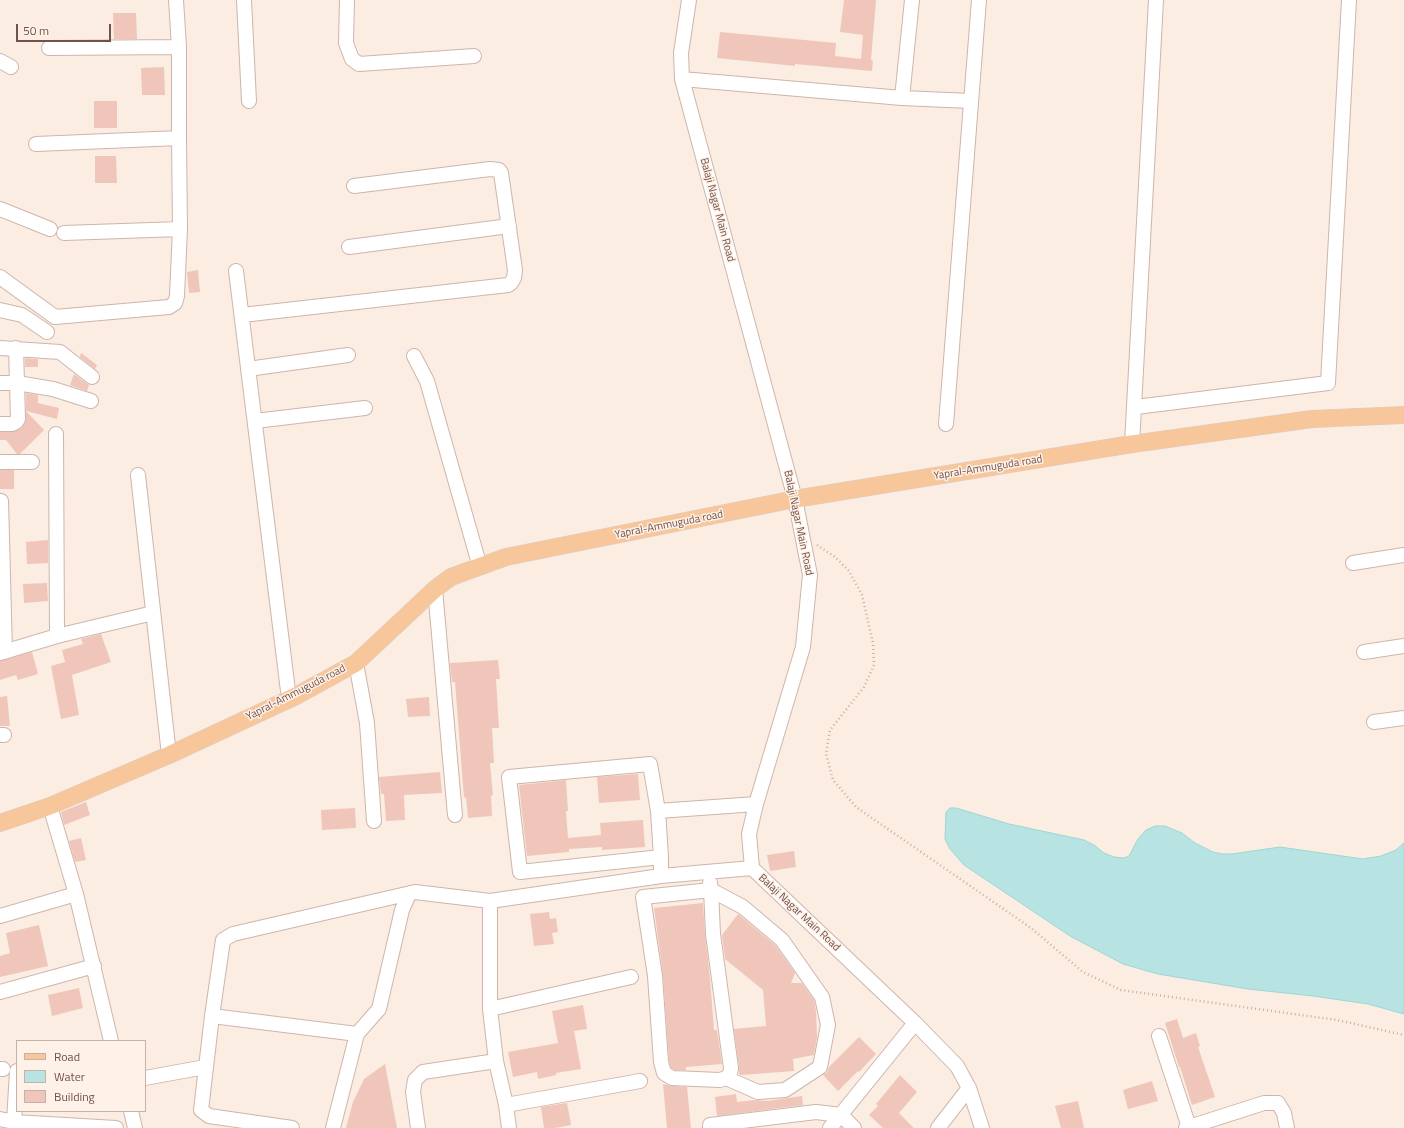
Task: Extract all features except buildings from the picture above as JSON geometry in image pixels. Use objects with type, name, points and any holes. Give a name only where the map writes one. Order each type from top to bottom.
[{"type":"main road","name":"Yapral-Ammuguda road","points":[[0,823],[50,806],[169,755],[289,699],[356,663],[435,589],[451,577],[506,558],[795,499],[1132,444],[1312,419],[1404,415]]},
{"type":"street","points":[[0,277],[54,317],[169,307],[175,303],[177,296],[180,229],[179,47],[176,0]]},
{"type":"street","points":[[244,0],[249,101]]},
{"type":"street","points":[[348,0],[346,43],[352,59],[359,64],[474,56]]},
{"type":"street","name":"Balaji Nagar Main Road","points":[[689,0],[681,53],[682,79],[795,499],[810,575],[803,648],[756,804],[749,834],[752,868],[916,1023],[957,1066],[969,1088],[982,1128]]},
{"type":"street","points":[[902,98],[912,0]]},
{"type":"street","points":[[946,424],[979,0]]},
{"type":"street","points":[[1132,444],[1156,0]]},
{"type":"street","points":[[1136,407],[1328,383],[1349,0]]},
{"type":"street","points":[[49,48],[179,47]]},
{"type":"street","points":[[682,79],[902,98],[971,101]]},
{"type":"street","points":[[36,144],[179,138]]},
{"type":"street","points":[[242,315],[508,285],[514,278],[515,270],[509,226],[501,173],[499,170],[495,169],[354,186]]},
{"type":"street","points":[[0,209],[50,228]]},
{"type":"street","points":[[349,247],[509,226]]},
{"type":"street","points":[[64,233],[180,229]]},
{"type":"street","points":[[236,271],[289,699]]},
{"type":"street","points":[[0,310],[22,315],[47,332]]},
{"type":"street","points":[[0,348],[60,352],[92,377]]},
{"type":"street","points":[[0,424],[12,424],[18,419],[16,348]]},
{"type":"street","points":[[248,369],[348,355]]},
{"type":"street","points":[[414,356],[427,381],[480,567]]},
{"type":"street","points":[[0,383],[17,383],[53,389],[90,401]]},
{"type":"street","points":[[255,421],[365,408]]},
{"type":"street","points":[[56,434],[57,636]]},
{"type":"street","points":[[0,462],[32,462]]},
{"type":"street","points":[[138,475],[169,755]]},
{"type":"street","points":[[0,502],[3,652],[57,636],[153,613]]},
{"type":"street","points":[[1353,563],[1404,555]]},
{"type":"street","points":[[435,589],[455,815]]},
{"type":"street","points":[[1364,652],[1404,646]]},
{"type":"street","points":[[356,663],[367,723],[374,821]]},
{"type":"street","points":[[1374,722],[1404,718]]},
{"type":"street","points":[[661,858],[520,872],[509,777],[650,764],[658,811],[661,858],[662,876]]},
{"type":"street","points":[[658,811],[756,804]]},
{"type":"street","points":[[50,806],[76,894],[111,1040]]},
{"type":"street","points":[[292,1128],[209,1116],[201,1110],[205,1067],[223,940],[233,934],[415,892],[490,901],[662,876],[752,868]]},
{"type":"street","points":[[709,872],[711,890],[713,934],[731,1068],[730,1074],[726,1078],[720,1080],[672,1078],[664,1073],[661,1062],[655,976],[643,896],[711,890],[743,907],[782,940],[822,998],[828,1025],[820,1067],[785,1090],[758,1092],[726,1078]]},
{"type":"street","points":[[0,916],[76,894]]},
{"type":"street","points":[[333,1128],[357,1034],[379,1009],[402,910],[409,894]]},
{"type":"street","points":[[490,901],[490,1009],[496,1061],[506,1105],[509,1128]]},
{"type":"street","points":[[0,992],[94,966]]},
{"type":"street","points":[[490,1009],[631,977]]},
{"type":"street","points":[[212,1016],[357,1034]]},
{"type":"street","points":[[830,1128],[916,1023]]},
{"type":"street","points":[[1159,1036],[1187,1128],[1264,1103],[1278,1103],[1284,1113],[1287,1128]]},
{"type":"street","points":[[418,1128],[413,1092],[415,1080],[423,1072],[496,1061]]},
{"type":"street","points":[[146,1078],[205,1067]]},
{"type":"street","points":[[16,1076],[7,1122],[116,1128]]},
{"type":"street","points":[[506,1105],[640,1081]]},
{"type":"street","points":[[938,1128],[969,1088]]},
{"type":"street","points":[[131,1112],[135,1128]]},
{"type":"street","points":[[710,1128],[710,1125],[816,1112],[841,1115],[854,1128]]},
{"type":"path","points":[[802,535],[835,557],[849,571],[862,596],[873,643],[874,665],[864,687],[830,730],[826,754],[834,780],[856,807],[1031,928],[1083,972],[1121,990],[1337,1020],[1404,1035]]},
{"type":"water","points":[[950,808],[956,808],[1009,824],[1084,840],[1094,845],[1104,853],[1114,857],[1124,858],[1129,856],[1138,839],[1146,830],[1155,826],[1165,826],[1182,833],[1195,843],[1213,852],[1222,854],[1280,847],[1363,859],[1381,856],[1396,850],[1404,843],[1404,1014],[1368,1004],[1248,989],[1158,974],[1123,964],[1070,936],[964,865],[950,849],[945,839],[946,812]]}]
